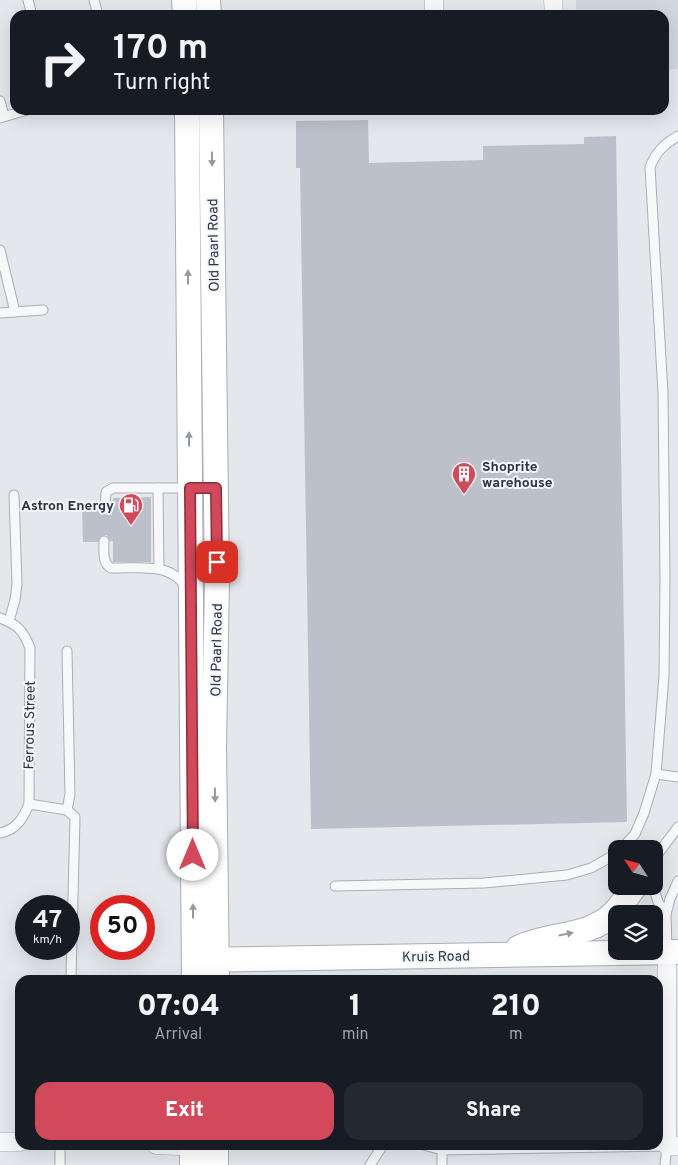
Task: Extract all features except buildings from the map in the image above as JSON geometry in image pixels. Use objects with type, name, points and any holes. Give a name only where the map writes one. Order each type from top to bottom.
[{"type":"main road","name":"Old Paarl Road","points":[[187,115],[191,598],[205,970]]},
{"type":"main road","name":"Old Paarl Road","points":[[205,970],[214,746],[217,581],[211,115]]},
{"type":"main road","points":[[503,955],[531,942],[582,931],[596,925],[612,915],[628,895]]},
{"type":"main road","name":"Kruis Road","points":[[205,970],[503,955],[673,952]]},
{"type":"street","points":[[673,952],[673,1146]]},
{"type":"street","points":[[0,1142],[15,1142]]},
{"type":"street","points":[[192,1152],[216,1153]]},
{"type":"lane","points":[[0,101],[2,117]]},
{"type":"lane","points":[[629,840],[635,834],[644,813],[656,774],[664,676],[663,393],[650,167],[661,148],[678,136]]},
{"type":"lane","points":[[0,250],[15,312]]},
{"type":"lane","points":[[0,313],[43,310]]},
{"type":"lane","points":[[105,508],[106,492],[113,488],[216,488]]},
{"type":"lane","points":[[158,488],[159,569]]},
{"type":"lane","points":[[4,620],[15,600],[17,584],[14,495]]},
{"type":"lane","points":[[104,542],[104,558],[107,566],[111,568],[159,569],[171,572],[180,578],[191,598]]},
{"type":"lane","name":"Ferrous Street","points":[[0,833],[16,826],[24,817],[28,804],[30,648],[25,634],[14,624],[4,620]]},
{"type":"lane","points":[[67,651],[70,794],[67,810]]},
{"type":"lane","points":[[656,774],[678,778]]},
{"type":"lane","points":[[28,804],[67,810],[75,817],[71,975]]},
{"type":"lane","points":[[663,847],[678,827]]},
{"type":"lane","points":[[335,886],[484,882],[566,875],[592,868],[608,859]]},
{"type":"lane","points":[[666,914],[678,881]]},
{"type":"lane","points":[[656,895],[666,914],[673,952]]},
{"type":"lane","points":[[666,1165],[673,1146]]},
{"type":"lane","points":[[60,1150],[60,1165]]},
{"type":"lane","points":[[370,1165],[380,1150]]},
{"type":"lane","points":[[442,1150],[442,1165]]},
{"type":"shaded area","points":[[576,0],[678,0],[678,69],[669,70],[669,10],[576,10]]},
{"type":"place","name":"Shoprite warehouse","points":[[464,495]]},
{"type":"place","name":"Astron Energy","points":[[131,526]]},
{"type":"route","points":[[193,855],[190,488],[216,488],[217,562]]}]
